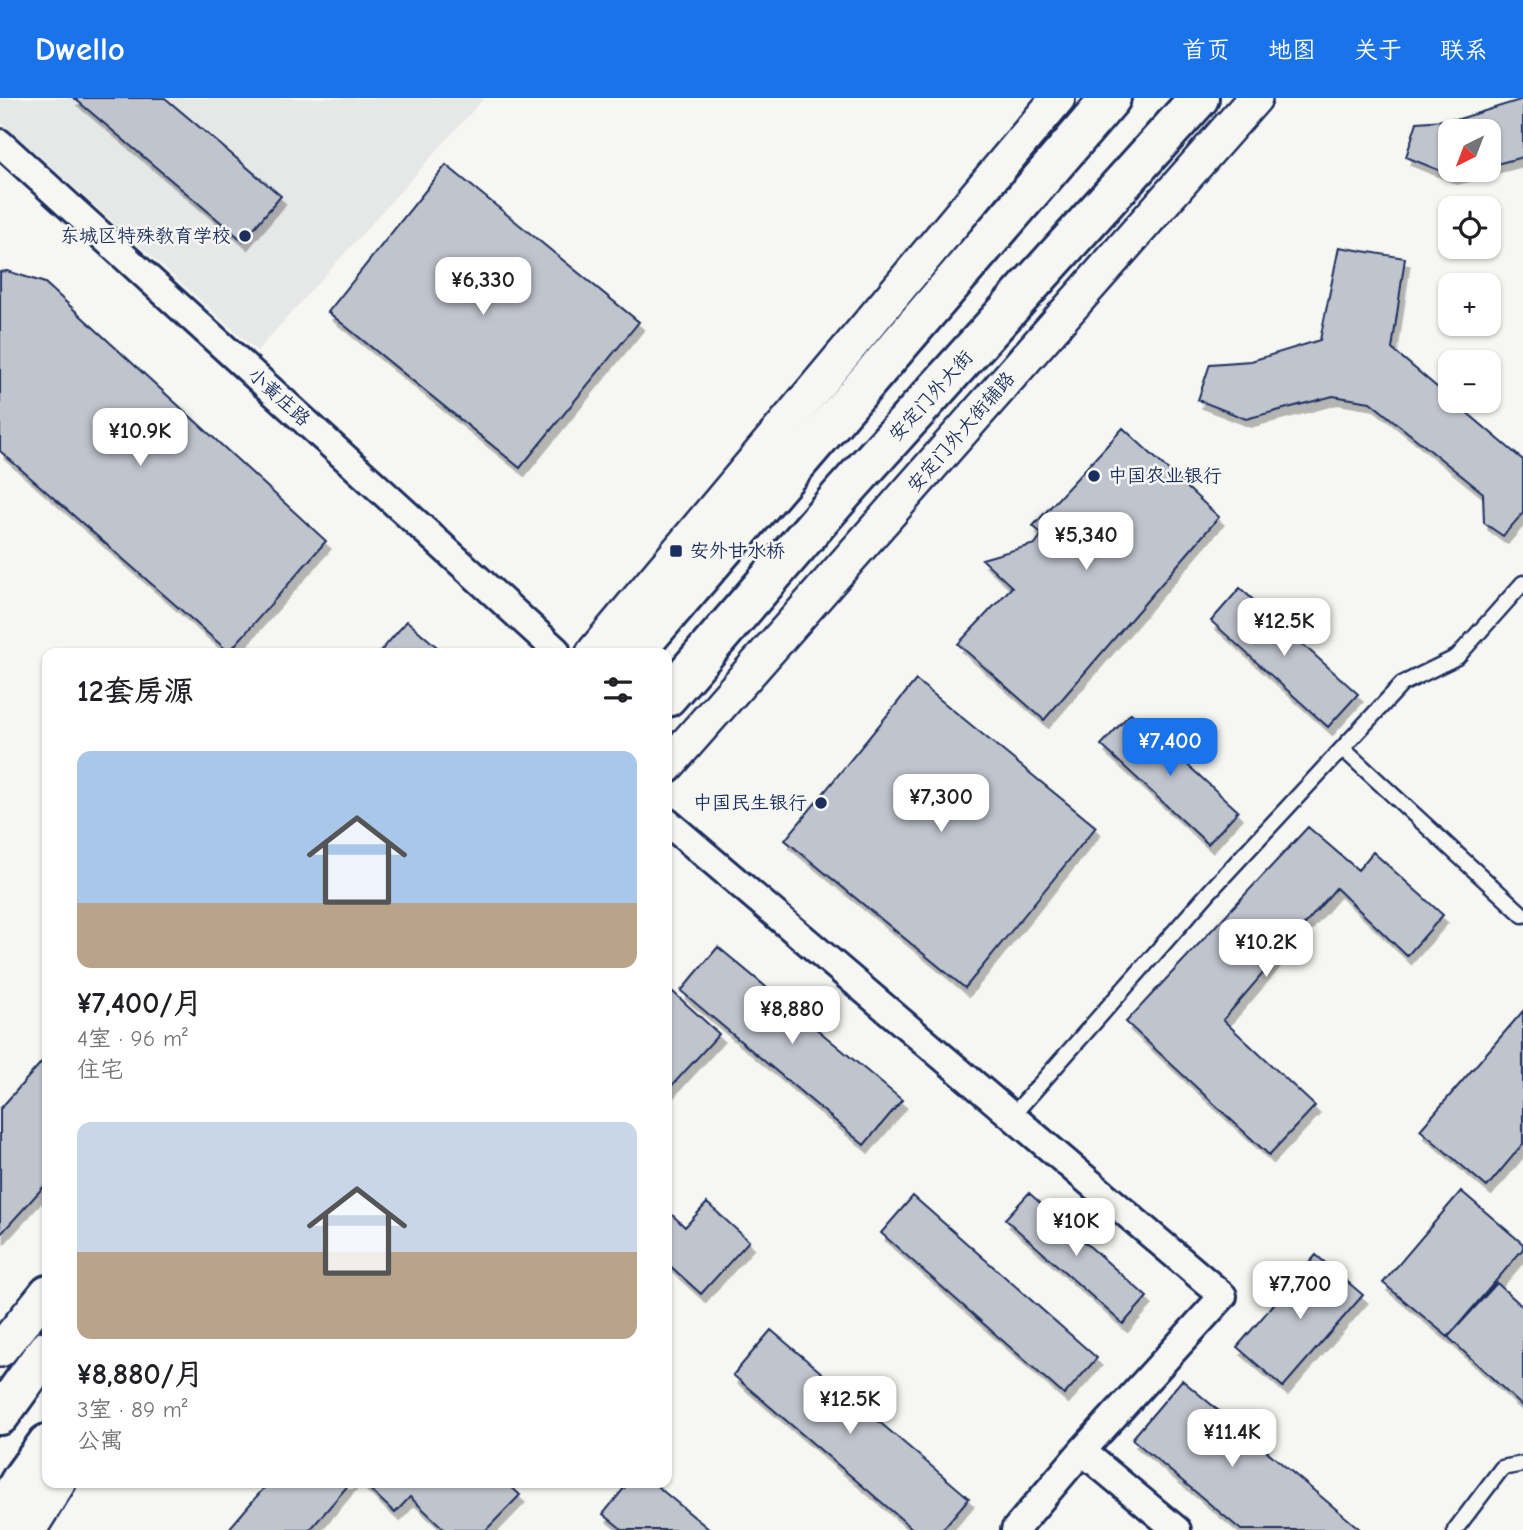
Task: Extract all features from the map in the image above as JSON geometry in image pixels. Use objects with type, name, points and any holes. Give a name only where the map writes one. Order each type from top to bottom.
[{"type":"main road","points":[[638,648],[1111,98]]},
{"type":"main road","name":"安定门外大街","points":[[672,691],[843,493],[1199,98]]},
{"type":"main road","points":[[0,1415],[42,1357]]},
{"type":"main road","points":[[0,1517],[21,1480],[42,1451]]},
{"type":"street","points":[[597,648],[1058,98]]},
{"type":"street","name":"安定门外大街辅路","points":[[672,760],[1255,98]]},
{"type":"street","name":"小黄庄路","points":[[0,143],[554,648]]},
{"type":"street","points":[[672,826],[1223,1296],[1082,1451],[1015,1530]]},
{"type":"street","points":[[0,1350],[42,1298]]},
{"type":"street","points":[[1082,1451],[1177,1530]]},
{"type":"street","points":[[29,1530],[55,1488]]},
{"type":"lane","points":[[1012,1116],[1210,891],[1402,684],[1457,657],[1523,583]]},
{"type":"lane","points":[[1343,750],[1523,915]]},
{"type":"lane","points":[[1455,1530],[1502,1468],[1523,1464]]},
{"type":"shaded area","name":"东城区特殊教育学校","points":[[0,98],[484,98],[257,351],[0,121]]},
{"type":"building","points":[[74,98],[165,98],[281,196],[243,241]]},
{"type":"building","points":[[1523,99],[1523,157],[1502,163],[1502,119],[1459,119]]},
{"type":"building","points":[[1438,120],[1438,170],[1406,157],[1417,122]]},
{"type":"building","points":[[446,165],[639,322],[520,468],[328,312]]},
{"type":"building","points":[[1339,247],[1405,258],[1392,349],[1438,388],[1438,413],[1468,413],[1523,460],[1523,513],[1503,536],[1484,523],[1483,493],[1370,402],[1333,396],[1246,419],[1198,400],[1210,364],[1251,361],[1320,340]]},
{"type":"building","points":[[7,271],[45,283],[326,541],[232,648],[224,648],[0,451],[0,272]]},
{"type":"building","points":[[1123,428],[1219,517],[1044,720],[958,644],[1012,587],[982,559],[1035,544],[1042,534],[1033,526]]},
{"type":"building","points":[[1240,588],[1358,694],[1328,727],[1211,621]]},
{"type":"building","points":[[407,621],[438,648],[383,648]]},
{"type":"building","points":[[916,680],[1096,827],[965,988],[785,840]]},
{"type":"building","points":[[1131,713],[1238,811],[1208,844],[1101,745]]},
{"type":"building","points":[[1308,827],[1358,870],[1373,852],[1443,915],[1407,956],[1336,888],[1223,1020],[1315,1106],[1269,1155],[1126,1022]]},
{"type":"building","points":[[718,947],[902,1100],[864,1145],[681,991]]},
{"type":"building","points":[[672,993],[719,1034],[672,1086]]},
{"type":"building","points":[[1523,1011],[1523,1144],[1487,1187],[1420,1130]]},
{"type":"building","points":[[42,1062],[42,1189],[0,1235],[0,1109]]},
{"type":"building","points":[[1461,1191],[1523,1244],[1523,1249],[1448,1337],[1383,1283]]},
{"type":"building","points":[[1029,1193],[1147,1297],[1123,1324],[1005,1219]]},
{"type":"building","points":[[913,1196],[1097,1358],[1064,1395],[881,1233]]},
{"type":"building","points":[[707,1203],[749,1241],[701,1294],[672,1268],[672,1215],[685,1227]]},
{"type":"building","points":[[1316,1255],[1363,1295],[1283,1387],[1237,1347]]},
{"type":"building","points":[[1497,1283],[1523,1307],[1523,1407],[1448,1337]]},
{"type":"building","points":[[771,1330],[969,1498],[942,1530],[914,1530],[733,1375]]},
{"type":"building","points":[[1182,1380],[1361,1530],[1241,1530],[1132,1439]]},
{"type":"building","points":[[264,1488],[346,1488],[310,1530],[228,1530]]},
{"type":"building","points":[[368,1488],[512,1488],[520,1495],[486,1530],[445,1530],[410,1497],[395,1513]]},
{"type":"building","points":[[624,1488],[659,1488],[710,1530],[623,1530],[603,1514]]},
{"type":"place","name":"东城区特殊教育学校","points":[[245,236]]},
{"type":"place","name":"中国农业银行","points":[[1094,476]]},
{"type":"place","name":"安外甘水桥","points":[[676,551]]},
{"type":"place","name":"中国民生银行","points":[[821,803]]}]
